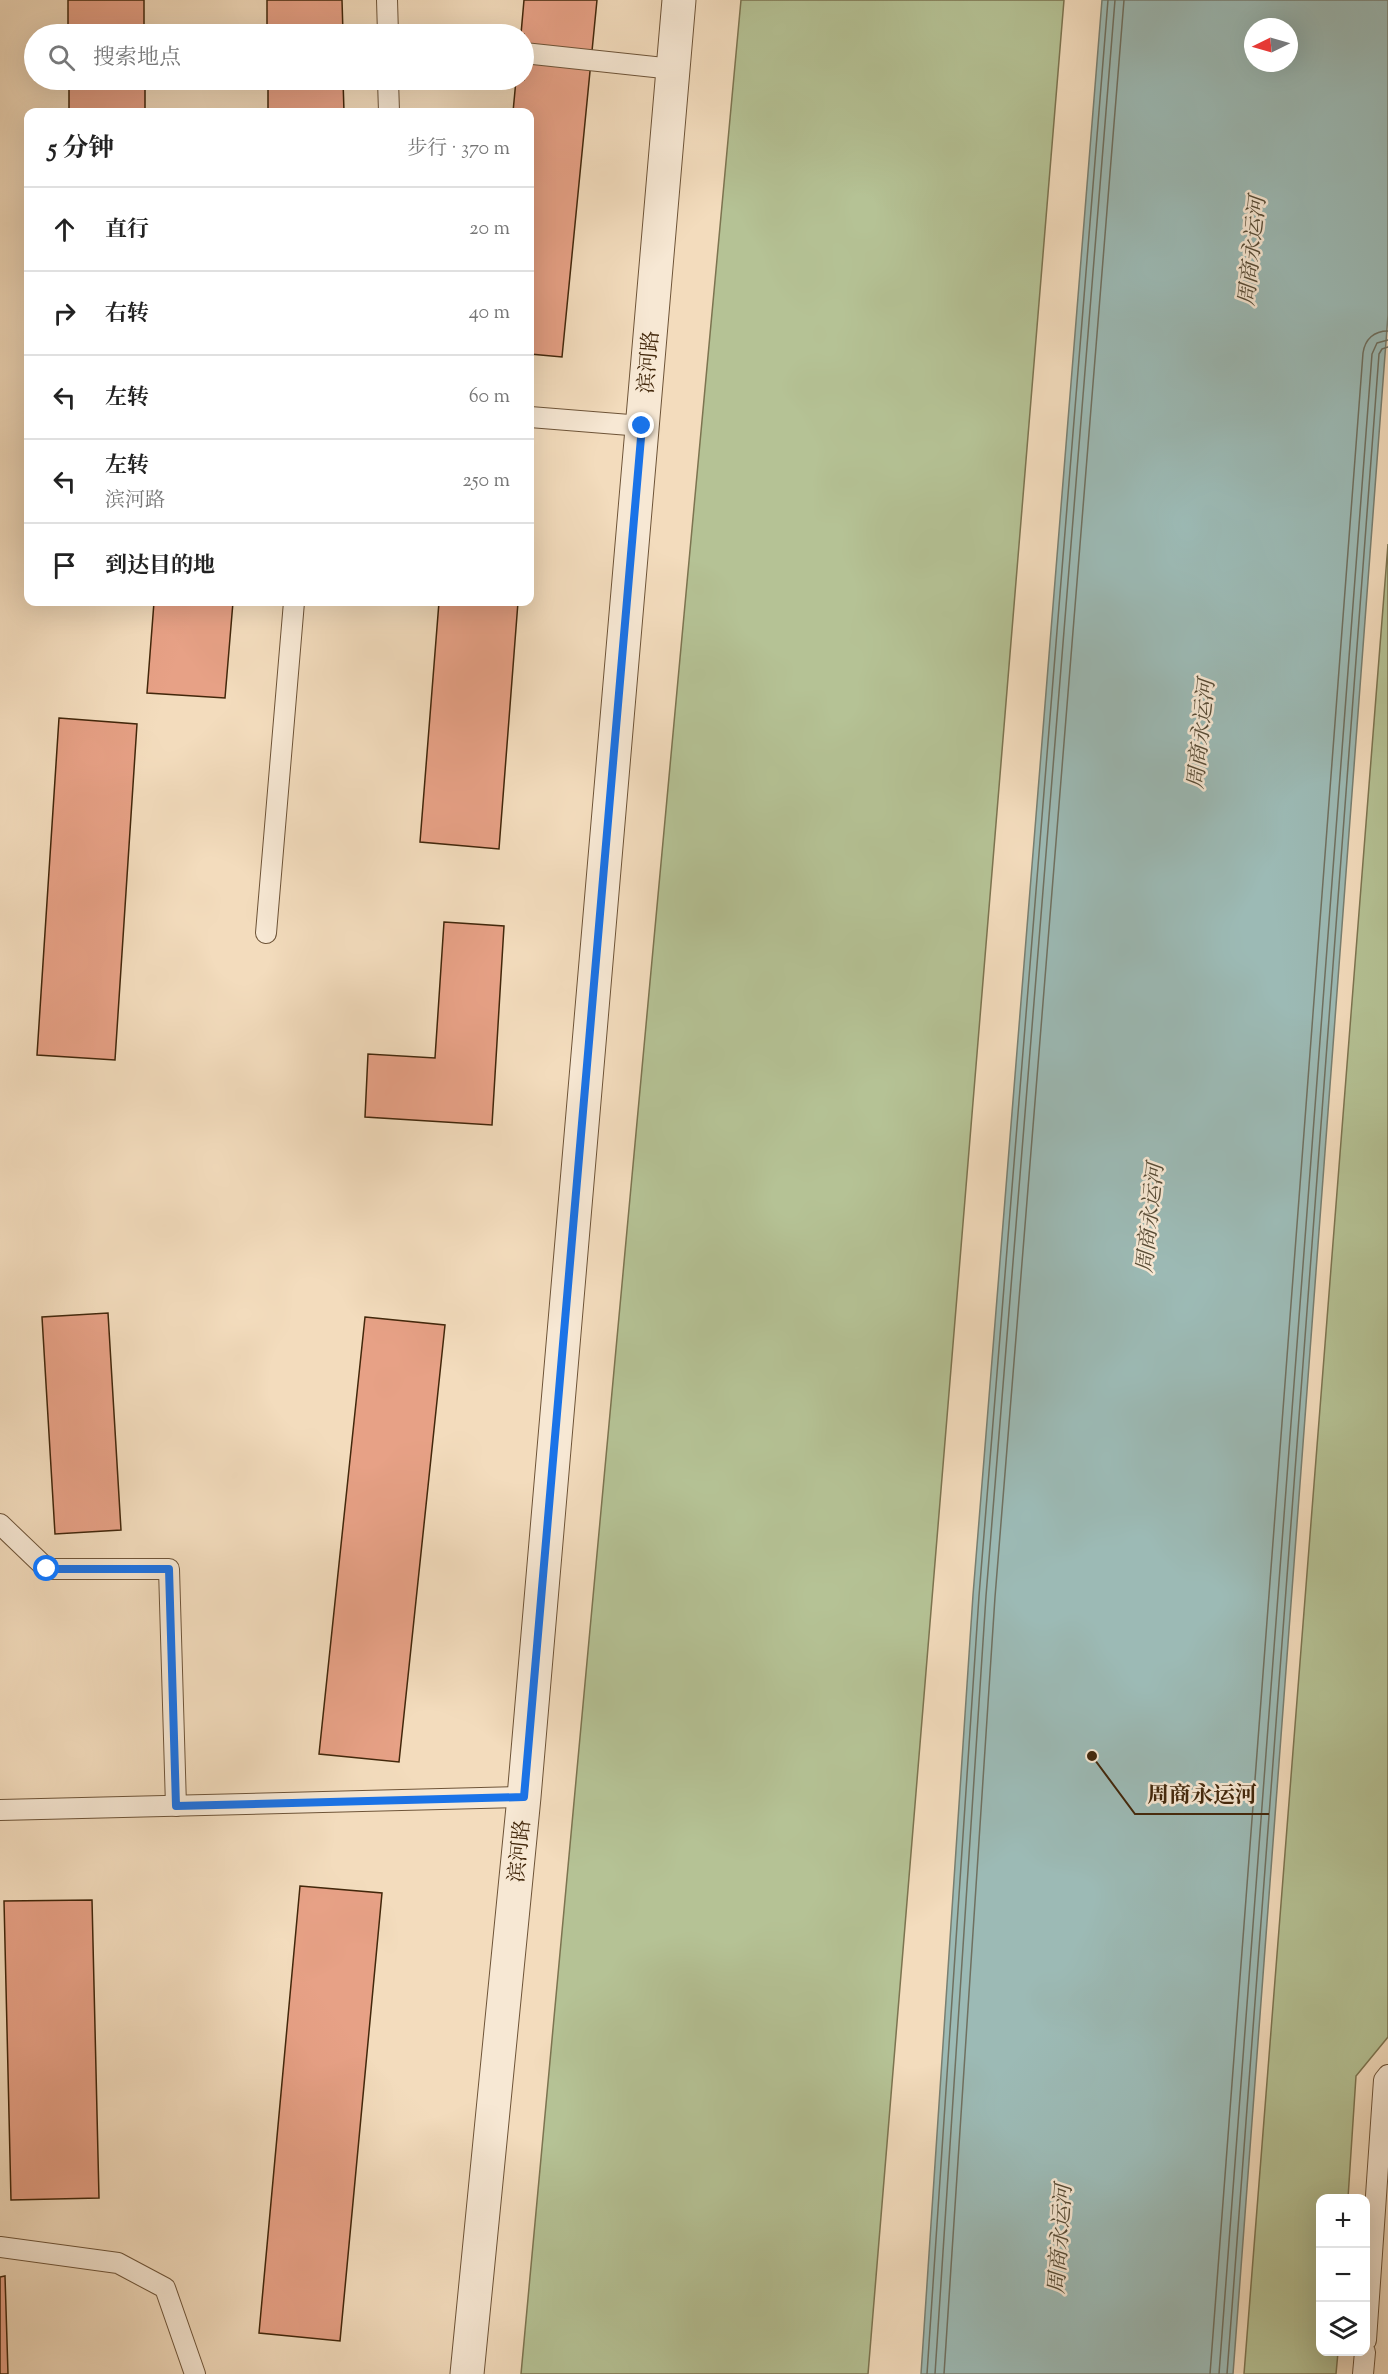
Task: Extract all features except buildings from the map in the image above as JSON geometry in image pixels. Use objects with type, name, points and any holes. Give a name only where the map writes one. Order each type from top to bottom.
[{"type":"street","name":"滨河路","points":[[467,2374],[524,1797],[679,0]]},
{"type":"lane","points":[[387,0],[388,24]]},
{"type":"lane","points":[[534,54],[673,69]]},
{"type":"lane","points":[[388,90],[389,108]]},
{"type":"lane","points":[[534,417],[642,426]]},
{"type":"lane","points":[[266,933],[294,606]]},
{"type":"lane","points":[[0,1524],[47,1569],[169,1569],[176,1806]]},
{"type":"lane","points":[[0,1810],[524,1797]]},
{"type":"lane","points":[[1368,2302],[1384,2080],[1388,2075]]},
{"type":"lane","points":[[0,2247],[118,2263],[165,2288],[195,2374]]},
{"type":"lane","points":[[1363,2374],[1365,2356]]},
{"type":"green space","points":[[741,0],[1064,0],[868,2374],[521,2374]]},
{"type":"green space","points":[[1388,544],[1388,2037],[1356,2076],[1348,2194],[1316,2194],[1316,2356],[1338,2356],[1336,2374],[1244,2374]]},
{"type":"water","points":[[1102,0],[1388,0],[1388,315],[1233,2374],[921,2374],[973,1595]]},
{"type":"place","name":"周商永运河","points":[[1092,1756]]},
{"type":"route","points":[[47,1569],[169,1569],[176,1806],[524,1797],[642,426]]}]
